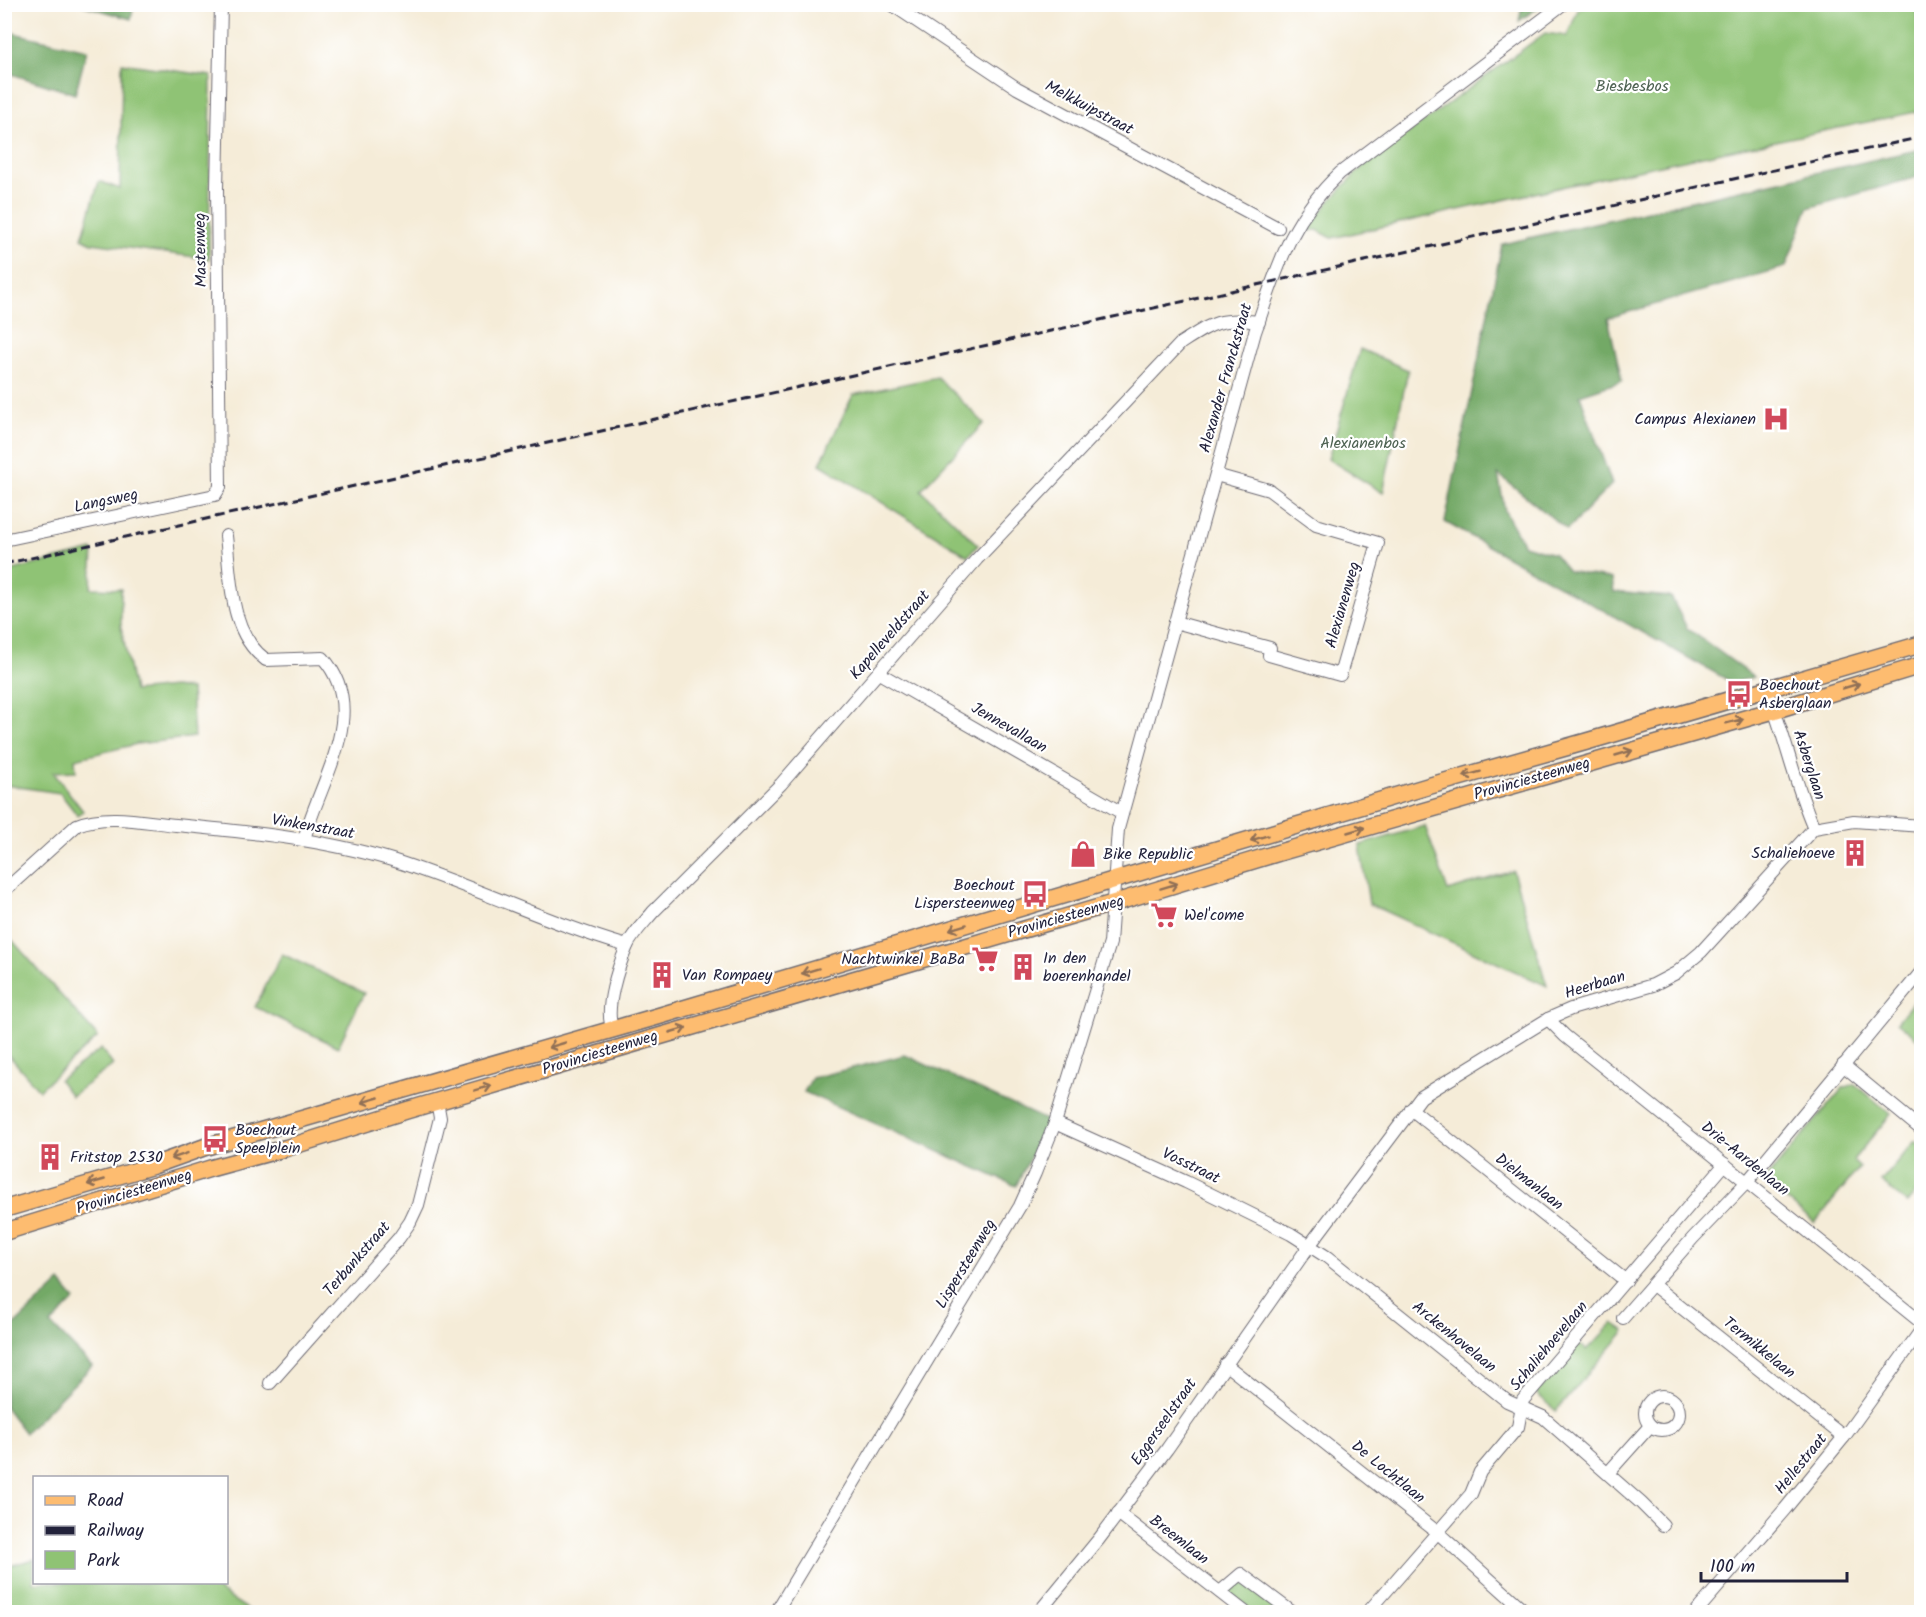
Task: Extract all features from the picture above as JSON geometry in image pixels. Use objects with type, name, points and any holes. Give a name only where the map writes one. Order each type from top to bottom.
[{"type":"main road","name":"Provinciesteenweg","points":[[4,1209],[152,1166],[205,1147],[614,1029],[1407,792],[1922,644]]},
{"type":"main road","name":"Provinciesteenweg","points":[[4,1232],[437,1101],[1922,665]]},
{"type":"main road","points":[[582,1059],[588,1052],[600,1048],[602,1043],[598,1037],[590,1036]]},
{"type":"main road","points":[[240,1162],[226,1160],[224,1154],[226,1147],[243,1136]]},
{"type":"street","name":"Mastenweg","points":[[215,495],[221,475],[217,188],[221,4]]},
{"type":"street","name":"Melkkuipstraat","points":[[891,4],[1017,88],[1278,228]]},
{"type":"street","name":"Alexander Franckstraat","points":[[1113,903],[1117,837],[1122,813],[1259,322],[1271,281],[1290,237],[1307,209],[1323,189],[1355,160],[1563,4]]},
{"type":"street","name":"Kapelleveldstraat","points":[[614,1029],[610,1023],[613,989],[627,946],[653,912],[781,784],[977,559],[1181,343],[1210,324],[1228,319],[1259,322]]},
{"type":"street","name":"Alexianenweg","points":[[1175,622],[1270,648],[1269,655],[1340,675],[1378,543],[1316,525],[1269,490],[1216,475]]},
{"type":"street","name":"Langsweg","points":[[4,540],[215,495]]},
{"type":"street","points":[[226,536],[236,611],[244,634],[251,645],[266,660],[323,658],[336,675],[342,705],[339,746],[310,817],[304,840]]},
{"type":"street","name":"Jennevallaan","points":[[879,673],[1122,813]]},
{"type":"street","name":"Asberglaan","points":[[1766,688],[1798,781],[1803,803],[1814,828]]},
{"type":"street","name":"Vinkenstraat","points":[[4,891],[77,825],[91,819],[126,820],[304,840],[391,860],[627,946]]},
{"type":"street","points":[[1814,828],[1854,821],[1922,826]]},
{"type":"street","name":"Heerbaan","points":[[1309,1246],[1421,1097],[1548,1019],[1572,1009],[1653,985],[1676,973],[1701,952],[1814,828]]},
{"type":"street","name":"Lispersteenweg","points":[[776,1612],[1020,1206],[1055,1123],[1110,943],[1113,903]]},
{"type":"street","points":[[1623,1318],[1693,1238],[1748,1182],[1922,971]]},
{"type":"street","name":"Drie-Aardenlaan","points":[[1548,1019],[1565,1036],[1922,1323]]},
{"type":"street","points":[[1844,1065],[1922,1130]]},
{"type":"street","name":"Terbankstraat","points":[[270,1383],[399,1238],[410,1222],[418,1205],[440,1118],[437,1101]]},
{"type":"street","name":"Dielmanlaan","points":[[1411,1109],[1626,1281]]},
{"type":"street","name":"Vosstraat","points":[[1055,1123],[1186,1182],[1291,1234],[1309,1246]]},
{"type":"street","name":"Schaliehoevelaan","points":[[1368,1612],[1471,1494],[1480,1472],[1518,1427],[1523,1400],[1725,1164]]},
{"type":"street","name":"Eggerseelstraat","points":[[1039,1612],[1167,1449],[1309,1246]]},
{"type":"street","name":"Arckenhovelaan","points":[[1309,1246],[1327,1257],[1507,1401],[1544,1417],[1663,1525]]},
{"type":"street","name":"Termikkelaan","points":[[1653,1286],[1844,1437]]},
{"type":"street","name":"Hellestraat","points":[[1696,1612],[1844,1437],[1922,1329]]},
{"type":"street","name":"De Lochtlaan","points":[[1225,1364],[1437,1532],[1526,1612]]},
{"type":"street","points":[[1608,1473],[1650,1426]]},
{"type":"street","name":"Breemlaan","points":[[1118,1513],[1245,1612]]},
{"type":"street","points":[[1220,1592],[1240,1574],[1292,1612]]},
{"type":"green space","points":[[134,4],[131,19],[82,5]]},
{"type":"green space","points":[[1522,4],[1542,5],[1519,21]]},
{"type":"green space","name":"Biesbesbos","points":[[1911,4],[1915,6],[1922,30],[1921,111],[1674,162],[1332,238],[1317,230],[1307,231],[1328,203],[1363,166],[1545,33],[1567,36],[1578,10],[1585,5]]},
{"type":"green space","points":[[5,31],[87,50],[75,94],[5,72]]},
{"type":"green space","points":[[122,63],[211,76],[209,259],[92,243],[82,238],[99,181],[120,189]]},
{"type":"green space","points":[[1921,149],[1921,176],[1808,208],[1786,267],[1608,318],[1622,381],[1580,395],[1612,484],[1567,530],[1498,474],[1505,511],[1524,545],[1554,554],[1568,571],[1612,579],[1614,592],[1671,597],[1687,628],[1754,677],[1733,683],[1445,522],[1502,244]]},
{"type":"green space","name":"Alexianenbos","points":[[1360,349],[1408,370],[1383,493],[1328,459]]},
{"type":"green space","points":[[937,377],[984,423],[921,490],[978,545],[968,556],[820,464],[853,395]]},
{"type":"green space","points":[[93,550],[91,588],[121,589],[121,627],[134,691],[173,687],[191,689],[194,737],[137,744],[75,759],[76,771],[53,772],[83,811],[78,816],[60,793],[5,785],[5,572]]},
{"type":"green space","points":[[1425,826],[1448,891],[1513,871],[1547,986],[1369,904],[1360,845]]},
{"type":"green space","points":[[4,931],[98,1037],[39,1090],[5,1051]]},
{"type":"green space","points":[[282,954],[364,993],[338,1047],[255,1007]]},
{"type":"green space","points":[[1921,992],[1921,1042],[1897,1022]]},
{"type":"green space","points":[[101,1049],[113,1065],[71,1096],[59,1080]]},
{"type":"green space","points":[[905,1055],[1048,1121],[1016,1186],[804,1092],[812,1078]]},
{"type":"green space","points":[[1855,1084],[1891,1114],[1853,1160],[1860,1167],[1815,1223],[1764,1181],[1843,1088]]},
{"type":"green space","points":[[1915,1141],[1921,1146],[1921,1186],[1907,1203],[1881,1182]]},
{"type":"green space","points":[[60,1282],[75,1300],[51,1324],[92,1366],[25,1433],[5,1407],[5,1319],[13,1326]]},
{"type":"green space","points":[[1613,1323],[1625,1331],[1556,1411],[1536,1393],[1578,1343],[1587,1350]]},
{"type":"green space","points":[[33,1559],[33,1584],[209,1584],[252,1612],[5,1612],[5,1567]]},
{"type":"green space","points":[[1243,1582],[1283,1612],[1254,1612],[1231,1595],[1231,1590],[1238,1583]]},
{"type":"railway","points":[[4,564],[1922,137]]},
{"type":"place","name":"Campus Alexianen","points":[[1776,419]]},
{"type":"place","name":"Boechout Asberglaan","points":[[1739,694]]},
{"type":"place","name":"Schaliehoeve","points":[[1855,853]]},
{"type":"place","name":"Bike Republic","points":[[1083,854]]},
{"type":"place","name":"Boechout Lispersteenweg","points":[[1035,894]]},
{"type":"place","name":"Wel'come","points":[[1164,915]]},
{"type":"place","name":"Nachtwinkel BaBa","points":[[985,959]]},
{"type":"place","name":"In den boerenhandel","points":[[1023,967]]},
{"type":"place","name":"Van Rompaey","points":[[662,975]]},
{"type":"place","name":"Boechout Speelplein","points":[[215,1139]]},
{"type":"place","name":"Fritstop 2530","points":[[50,1157]]}]
